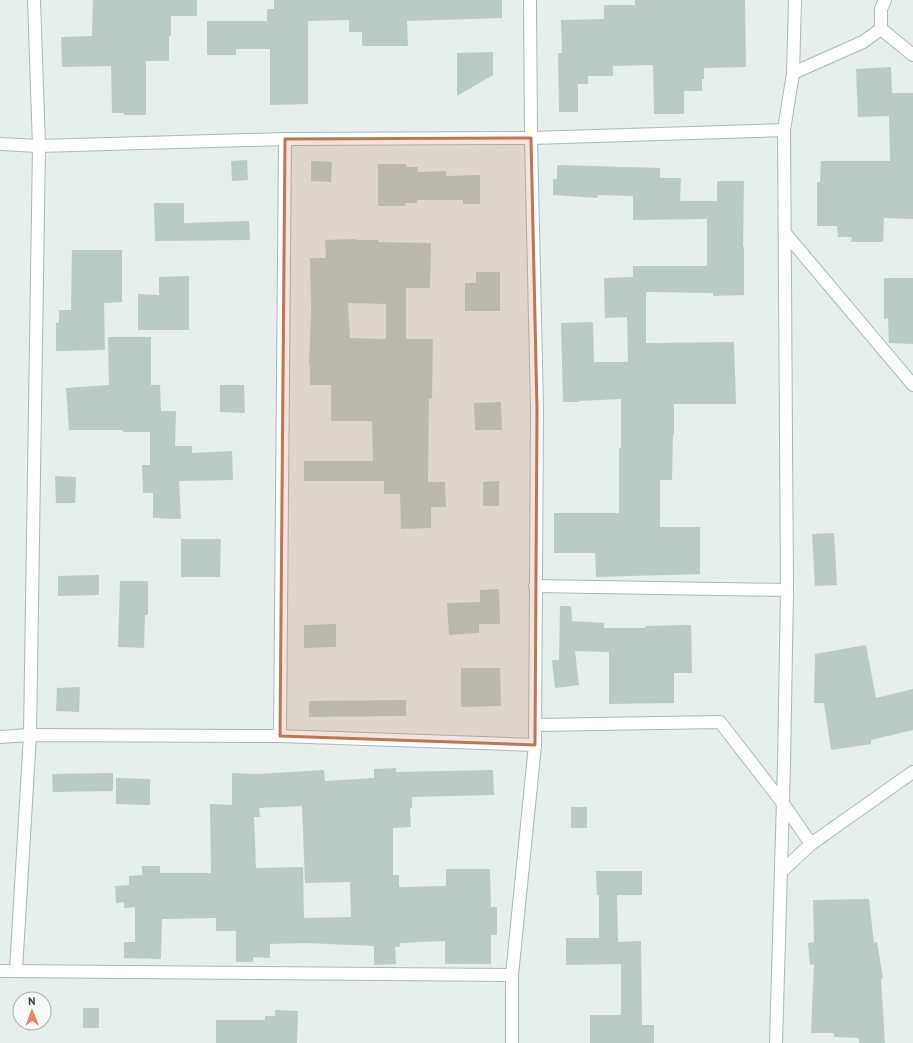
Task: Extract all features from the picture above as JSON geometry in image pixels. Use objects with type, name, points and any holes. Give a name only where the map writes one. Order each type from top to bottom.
[{"type":"street","points":[[16,970],[30,735],[39,146],[34,0]]},
{"type":"street","points":[[512,1043],[512,975],[535,745],[537,409],[531,138],[530,0]]},
{"type":"street","points":[[776,1043],[787,590],[784,130],[793,73],[795,0]]},
{"type":"street","points":[[880,29],[880,9],[885,0]]},
{"type":"street","points":[[793,73],[863,42],[880,29]]},
{"type":"street","points":[[880,29],[913,55]]},
{"type":"street","points":[[0,144],[39,146],[285,139],[531,138],[784,130]]},
{"type":"street","points":[[280,736],[285,139]]},
{"type":"street","points":[[785,233],[913,385]]},
{"type":"street","points":[[535,586],[787,590]]},
{"type":"street","points":[[535,725],[720,722],[782,802],[811,844]]},
{"type":"street","points":[[0,738],[30,735],[280,736],[535,745]]},
{"type":"street","points":[[781,872],[811,844],[913,772]]},
{"type":"street","points":[[0,971],[512,975]]},
{"type":"highlighted area","points":[[531,138],[537,409],[535,745],[280,736],[285,139]]},
{"type":"building","points":[[93,0],[197,0],[197,16],[171,16],[169,61],[146,61],[146,115],[124,115],[124,113],[112,113],[111,66],[62,67],[61,37],[92,36]]},
{"type":"building","points":[[274,0],[502,0],[502,18],[407,21],[408,46],[362,46],[362,32],[349,32],[349,20],[308,21],[308,104],[270,105],[270,49],[236,49],[236,55],[207,55],[207,21],[267,21],[267,9],[274,9]]},
{"type":"building","points":[[635,0],[745,0],[746,67],[704,68],[702,91],[684,91],[684,114],[654,114],[653,65],[613,66],[613,76],[588,76],[588,84],[578,84],[578,112],[559,112],[558,53],[562,53],[561,20],[604,19],[604,5],[635,5]]},
{"type":"building","points":[[493,52],[493,75],[457,96],[457,53]]},
{"type":"building","points":[[891,67],[892,93],[913,93],[913,219],[884,218],[883,242],[851,242],[852,237],[838,237],[837,226],[817,226],[817,182],[820,182],[821,161],[890,161],[889,116],[858,117],[856,69]]},
{"type":"building","points":[[247,160],[248,180],[232,181],[231,161]]},
{"type":"building","points":[[311,161],[332,162],[331,182],[311,181]]},
{"type":"building","points":[[378,164],[406,164],[406,167],[418,167],[418,172],[446,171],[446,176],[480,175],[480,204],[463,204],[463,200],[417,200],[417,203],[405,203],[405,206],[378,206]]},
{"type":"building","points":[[557,165],[660,168],[660,178],[681,178],[680,201],[717,201],[717,181],[744,181],[744,295],[713,296],[713,293],[646,292],[646,343],[734,342],[736,404],[674,404],[672,480],[660,480],[660,527],[700,527],[700,574],[596,577],[595,553],[554,553],[554,513],[619,513],[619,448],[621,448],[621,399],[563,402],[561,323],[593,322],[594,362],[628,362],[627,317],[605,318],[604,278],[633,277],[633,266],[707,266],[707,219],[633,220],[633,196],[598,195],[597,198],[553,195],[553,179],[557,179]]},
{"type":"building","points":[[154,203],[184,203],[184,223],[249,221],[250,240],[155,241]]},
{"type":"building","points":[[356,239],[378,240],[378,242],[431,243],[430,288],[406,288],[406,339],[433,339],[432,399],[429,398],[428,482],[445,482],[446,507],[431,507],[431,528],[401,529],[400,494],[384,494],[384,481],[304,481],[304,461],[373,461],[372,421],[331,421],[331,385],[310,385],[310,258],[326,258],[325,240]],"holes":[[[348,303],[386,304],[386,339],[350,338]]]},
{"type":"building","points":[[72,250],[122,250],[122,302],[104,303],[105,350],[56,351],[56,323],[59,323],[59,310],[71,310]]},
{"type":"building","points":[[476,272],[500,272],[500,311],[465,311],[465,283],[476,283]]},
{"type":"building","points":[[189,276],[189,330],[138,330],[138,294],[159,295],[159,277]]},
{"type":"building","points":[[884,278],[913,278],[913,344],[889,343],[888,318],[884,319]]},
{"type":"building","points":[[108,337],[151,337],[151,385],[160,385],[161,411],[176,411],[175,446],[192,446],[192,453],[232,451],[233,480],[179,481],[181,519],[153,518],[153,493],[143,493],[142,465],[150,465],[150,432],[123,432],[123,430],[69,430],[66,388],[109,385]]},
{"type":"building","points":[[220,385],[244,385],[245,413],[220,412]]},
{"type":"building","points":[[501,402],[502,430],[475,430],[474,403]]},
{"type":"building","points":[[55,476],[76,477],[75,503],[56,503]]},
{"type":"building","points":[[499,481],[499,506],[483,506],[483,482]]},
{"type":"building","points":[[834,533],[837,585],[815,586],[812,534]]},
{"type":"building","points":[[181,539],[221,539],[220,577],[181,577]]},
{"type":"building","points":[[99,575],[99,595],[58,596],[58,576]]},
{"type":"building","points":[[120,581],[148,581],[148,615],[145,615],[144,648],[118,647]]},
{"type":"building","points":[[499,589],[500,624],[479,624],[479,633],[449,635],[447,603],[480,602],[480,590]]},
{"type":"building","points":[[560,606],[571,606],[572,621],[604,623],[604,628],[645,628],[645,626],[691,625],[692,673],[674,673],[674,703],[609,704],[609,652],[575,651],[579,685],[555,688],[552,660],[559,660]]},
{"type":"building","points":[[336,624],[336,647],[304,648],[304,625]]},
{"type":"building","points":[[866,645],[876,698],[913,689],[913,730],[871,740],[871,744],[831,750],[824,703],[814,703],[815,654]]},
{"type":"building","points":[[461,668],[500,668],[501,706],[461,707]]},
{"type":"building","points":[[80,687],[79,712],[56,711],[57,688]]},
{"type":"building","points":[[406,700],[406,716],[309,717],[309,701]]},
{"type":"building","points":[[396,768],[396,772],[493,770],[494,795],[412,797],[412,808],[410,808],[411,827],[393,828],[393,875],[399,875],[399,887],[446,886],[446,869],[490,869],[491,907],[497,907],[497,935],[491,935],[491,964],[445,964],[445,941],[400,943],[400,947],[395,947],[396,964],[374,965],[374,946],[305,943],[270,944],[270,958],[253,957],[253,962],[236,962],[236,931],[216,931],[216,918],[162,919],[161,959],[124,958],[124,942],[135,942],[135,907],[124,908],[124,902],[116,903],[115,886],[129,885],[129,876],[142,875],[142,866],[160,866],[160,873],[211,873],[210,804],[232,805],[232,773],[259,774],[324,770],[325,781],[374,778],[374,769]],"holes":[[[302,806],[305,883],[350,882],[351,917],[304,918],[303,867],[256,868],[254,817],[260,817],[259,808]]]},
{"type":"building","points":[[113,773],[113,791],[53,792],[52,774]]},
{"type":"building","points":[[116,778],[150,779],[150,805],[116,804]]},
{"type":"building","points":[[571,807],[587,807],[587,828],[571,828]]},
{"type":"building","points":[[596,871],[642,871],[642,895],[617,895],[618,942],[641,941],[642,1025],[654,1025],[654,1043],[590,1043],[590,1015],[621,1015],[621,964],[566,965],[566,938],[599,938],[599,895],[597,895]]},
{"type":"building","points":[[869,899],[874,943],[877,942],[883,978],[881,979],[885,1043],[859,1043],[859,1038],[834,1037],[834,1033],[811,1033],[814,964],[810,965],[808,943],[814,942],[813,900]]},
{"type":"building","points":[[83,1008],[99,1008],[99,1028],[83,1028]]},
{"type":"building","points":[[275,1010],[298,1011],[297,1043],[216,1043],[216,1020],[265,1020],[265,1016],[275,1016]]}]
